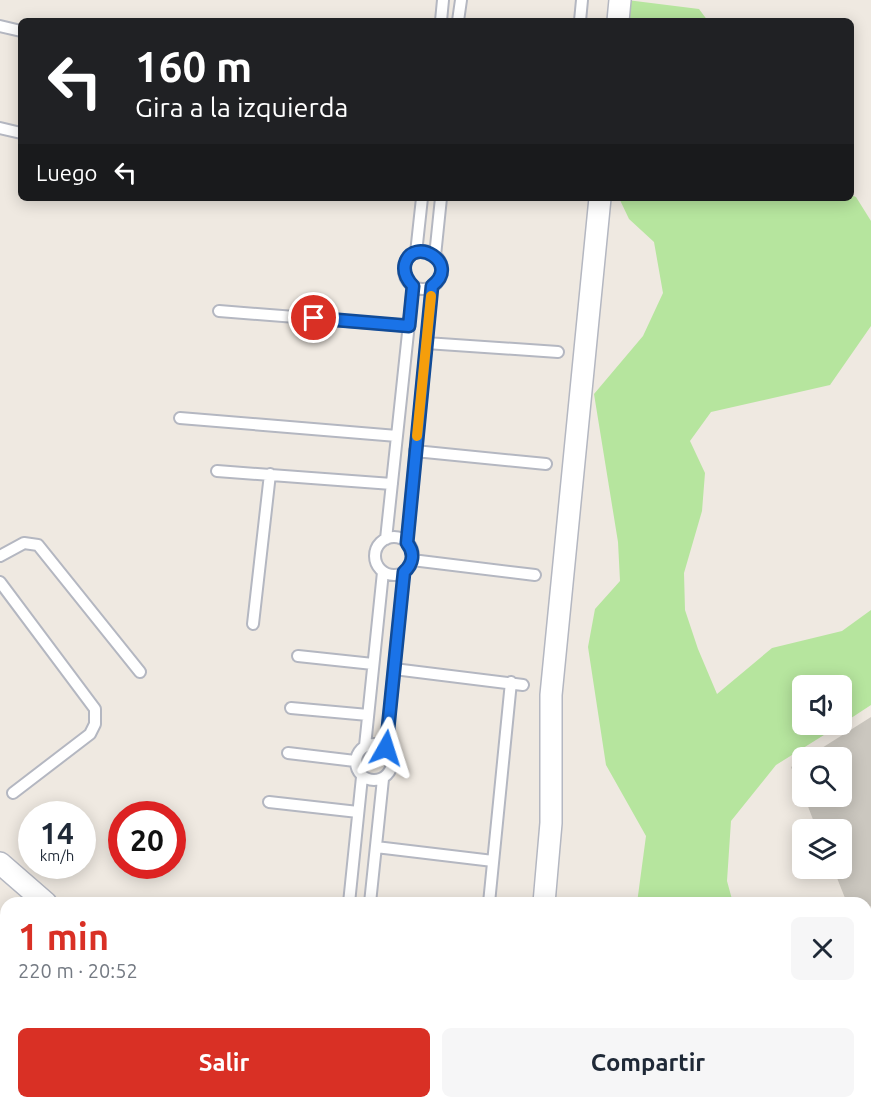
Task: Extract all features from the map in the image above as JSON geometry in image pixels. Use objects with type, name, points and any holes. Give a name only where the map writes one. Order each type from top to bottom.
[{"type":"street","points":[[618,18],[620,0]]},
{"type":"street","points":[[545,897],[551,823],[551,696],[600,201]]},
{"type":"street","points":[[0,863],[39,897]]},
{"type":"lane","points":[[441,18],[443,0]]},
{"type":"lane","points":[[458,18],[460,0]]},
{"type":"lane","points":[[580,18],[582,0]]},
{"type":"lane","points":[[0,26],[18,30]]},
{"type":"lane","points":[[0,128],[18,131]]},
{"type":"lane","points":[[417,253],[422,201]]},
{"type":"lane","points":[[435,256],[441,201]]},
{"type":"lane","points":[[426,252],[435,256],[442,272],[437,283],[422,289],[413,286],[406,277],[407,260],[417,253],[426,252]]},
{"type":"lane","points":[[386,539],[413,286]]},
{"type":"lane","points":[[407,543],[432,286]]},
{"type":"lane","points":[[219,311],[409,326]]},
{"type":"lane","points":[[426,343],[558,352]]},
{"type":"lane","points":[[180,417],[397,436]]},
{"type":"lane","points":[[415,452],[546,464]]},
{"type":"lane","points":[[217,471],[392,484]]},
{"type":"lane","points":[[253,624],[270,474]]},
{"type":"lane","points":[[386,748],[376,744],[365,746],[360,750],[356,761],[357,770],[362,777],[372,781],[383,779],[388,776],[393,765],[386,748],[404,572],[412,560],[412,551],[407,543],[397,538],[386,539],[378,546],[376,563],[383,572],[393,575],[404,572]]},
{"type":"lane","points":[[0,556],[24,543],[38,544],[140,672]]},
{"type":"lane","points":[[412,560],[534,575]]},
{"type":"lane","points":[[365,746],[383,572]]},
{"type":"lane","points":[[0,582],[95,709],[95,724],[90,734],[13,793]]},
{"type":"lane","points":[[298,656],[374,664]]},
{"type":"lane","points":[[394,669],[523,684]]},
{"type":"lane","points":[[490,897],[511,682]]},
{"type":"lane","points":[[291,708],[368,715]]},
{"type":"lane","points":[[288,753],[356,761]]},
{"type":"lane","points":[[350,897],[362,777]]},
{"type":"lane","points":[[371,897],[383,779]]},
{"type":"lane","points":[[269,802],[358,812]]},
{"type":"lane","points":[[376,848],[493,861]]},
{"type":"green space","points":[[627,0],[699,9],[706,18],[626,18]]},
{"type":"green space","points":[[854,196],[871,221],[871,326],[830,385],[711,412],[690,441],[705,473],[702,511],[684,573],[685,610],[717,694],[772,648],[842,631],[871,610],[871,705],[852,717],[852,675],[792,675],[792,735],[824,735],[805,747],[792,747],[792,755],[776,765],[731,821],[727,881],[731,897],[638,897],[646,836],[606,765],[588,647],[595,609],[620,581],[618,542],[594,394],[643,336],[663,293],[654,242],[629,219],[620,201],[854,201]]},
{"type":"building","points":[[871,717],[871,897],[845,897],[837,879],[852,879],[852,819],[813,819],[808,807],[852,807],[852,747],[823,747],[842,735],[852,735],[852,729]]},
{"type":"slow traffic","points":[[417,436],[431,296]]},
{"type":"route","points":[[314,318],[409,326],[413,286],[406,277],[407,260],[411,255],[421,251],[431,253],[439,261],[442,272],[437,283],[432,286],[407,543],[412,551],[412,560],[404,572],[386,748]]}]
